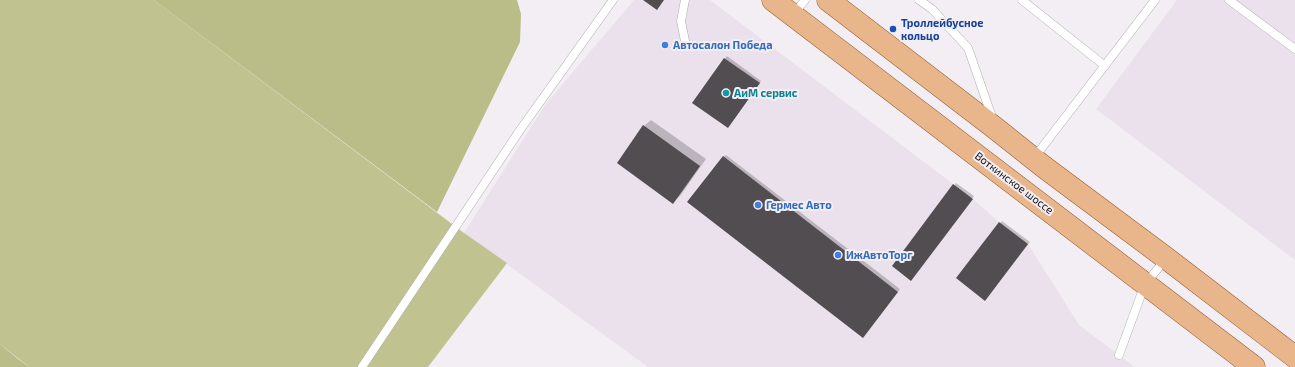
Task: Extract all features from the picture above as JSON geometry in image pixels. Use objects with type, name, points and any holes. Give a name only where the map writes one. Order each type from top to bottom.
[{"type":"main road","name":"Воткинское шоссе","points":[[773,0],[799,7],[1145,284],[1254,367]]},
{"type":"main road","points":[[828,0],[1034,159],[1295,357]]},
{"type":"lane","points":[[362,367],[520,130],[613,0]]},
{"type":"lane","points":[[685,0],[681,22],[685,41]]},
{"type":"lane","points":[[919,0],[932,9],[968,48],[995,128]]},
{"type":"lane","points":[[1022,0],[1105,66]]},
{"type":"lane","points":[[1034,159],[1155,0]]},
{"type":"lane","points":[[1229,0],[1295,49]]},
{"type":"lane","points":[[1119,355],[1145,284],[1166,258]]},
{"type":"shaded area","points":[[634,0],[710,0],[973,199],[999,222],[1028,244],[1079,325],[1135,367],[648,367],[464,233],[545,105]]},
{"type":"shaded area","points":[[1177,0],[1295,0],[1295,260],[1096,109]]},
{"type":"green space","points":[[0,0],[154,0],[464,233],[507,263],[428,367],[29,367],[0,344]]},
{"type":"green space","points":[[154,0],[517,0],[521,14],[520,42],[437,212]]},
{"type":"green space","points":[[0,344],[18,359],[29,367],[0,367]]},
{"type":"building","points":[[643,0],[664,0],[657,10]]},
{"type":"building","name":"АиМ сервис","points":[[724,58],[760,83],[728,128],[692,103]]},
{"type":"building","points":[[643,125],[700,166],[673,204],[617,163]]},
{"type":"building","points":[[723,156],[898,292],[863,338],[687,202]]},
{"type":"building","points":[[953,184],[973,199],[911,281],[892,266]]},
{"type":"building","points":[[999,222],[1028,244],[985,301],[956,278]]},
{"type":"place","name":"Троллейбусное кольцо","points":[[893,29]]},
{"type":"place","name":"Автосалон Победа","points":[[665,45]]},
{"type":"place","name":"АиМ сервис","points":[[726,93]]},
{"type":"place","name":"Гермес Авто","points":[[758,205]]},
{"type":"place","name":"ИжАвтоТорг","points":[[838,255]]}]
